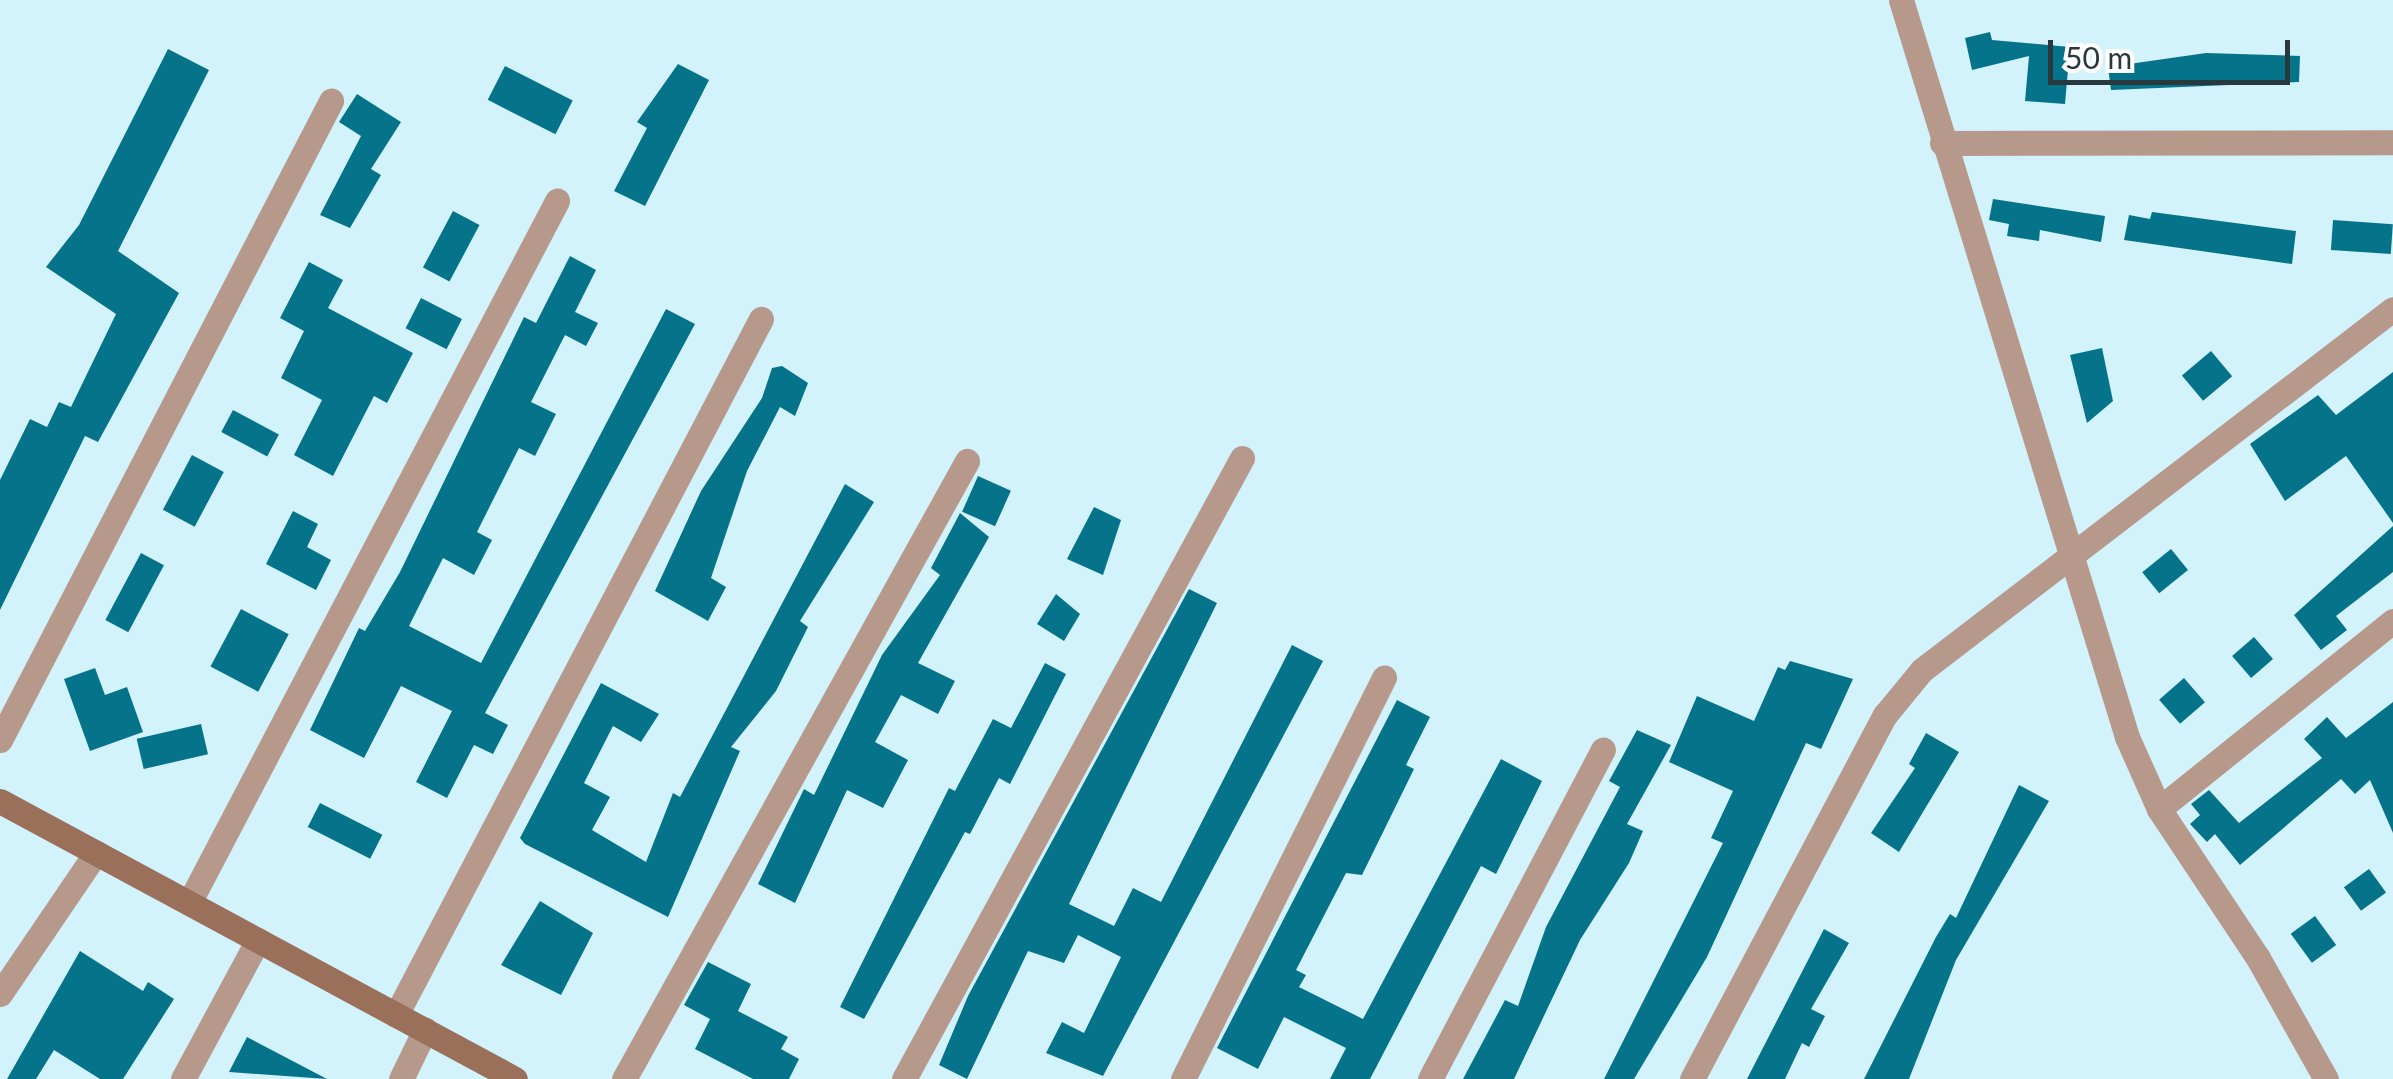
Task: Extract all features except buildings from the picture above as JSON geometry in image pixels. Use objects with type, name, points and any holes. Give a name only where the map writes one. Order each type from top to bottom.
[{"type":"street","points":[[1901,0],[2127,737],[2159,809],[2326,1079]]},
{"type":"street","points":[[0,740],[332,101]]},
{"type":"street","points":[[1942,143],[2393,142]]},
{"type":"street","points":[[188,903],[557,200]]},
{"type":"street","points":[[1692,1079],[1885,715],[1944,650],[2393,310]]},
{"type":"street","points":[[396,1015],[761,319]]},
{"type":"street","points":[[904,1079],[1242,458]]},
{"type":"street","points":[[624,1079],[967,461]]},
{"type":"street","points":[[2159,809],[2393,621]]},
{"type":"street","points":[[1182,1079],[1384,677]]},
{"type":"street","points":[[1430,1079],[1603,750]]},
{"type":"street","points":[[0,801],[515,1079]]},
{"type":"street","points":[[0,994],[96,853]]},
{"type":"street","points":[[183,1079],[258,940]]},
{"type":"street","points":[[400,1079],[425,1030]]}]
